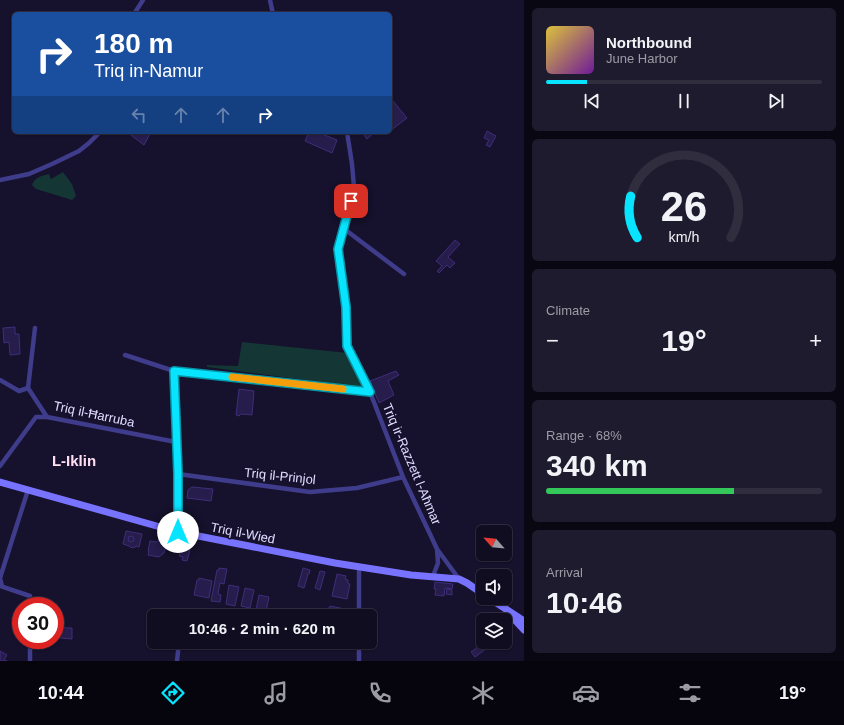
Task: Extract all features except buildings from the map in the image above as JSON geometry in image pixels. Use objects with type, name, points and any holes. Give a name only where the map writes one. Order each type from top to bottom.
[{"type":"street","points":[[135,12],[143,0]]},
{"type":"street","points":[[270,0],[273,12]]},
{"type":"street","points":[[0,180],[29,174],[52,164],[79,151],[98,134]]},
{"type":"street","name":"Triq ir-Razzett l-Aħmar","points":[[346,134],[352,164],[354,187],[338,249],[346,307],[347,346],[370,392],[403,477],[437,550],[459,579]]},
{"type":"street","points":[[344,228],[404,274]]},
{"type":"street","points":[[0,380],[19,392],[28,388],[35,328]]},
{"type":"street","points":[[125,355],[174,371],[370,392]]},
{"type":"street","points":[[174,371],[178,474],[178,532]]},
{"type":"street","name":"Triq il-Ħarruba","points":[[28,388],[47,417],[176,442]]},
{"type":"street","points":[[0,466],[36,417],[47,417]]},
{"type":"street","name":"Triq il-Prinjol","points":[[178,474],[310,492],[357,488],[403,477]]},
{"type":"street","name":"Triq il-Wied","points":[[0,482],[178,532],[335,563],[411,575],[459,579],[476,589]]},
{"type":"street","points":[[28,490],[0,578],[1,586],[30,597]]},
{"type":"street","name":"Triq ir-Razzett l-Aħmar","points":[[433,576],[438,563],[437,550]]},
{"type":"street","points":[[359,567],[359,609]]},
{"type":"street","points":[[499,605],[524,621]]},
{"type":"street","points":[[508,611],[524,630]]},
{"type":"street","points":[[30,649],[30,661]]},
{"type":"street","points":[[177,661],[178,649]]},
{"type":"street","points":[[358,660],[359,649]]},
{"type":"green space","points":[[63,172],[72,184],[76,196],[72,200],[36,189],[32,185],[35,180],[41,176],[49,174],[51,179]]},
{"type":"green space","points":[[242,342],[348,353],[348,356],[365,386],[359,387],[207,367],[207,365],[238,366]]},
{"type":"slow traffic","points":[[232,377],[343,389]]},
{"type":"district","name":"L-Iklin","points":[[74,460]]},
{"type":"route","points":[[178,532],[178,474],[174,371],[370,392],[347,346],[346,307],[338,249],[351,201]]}]
